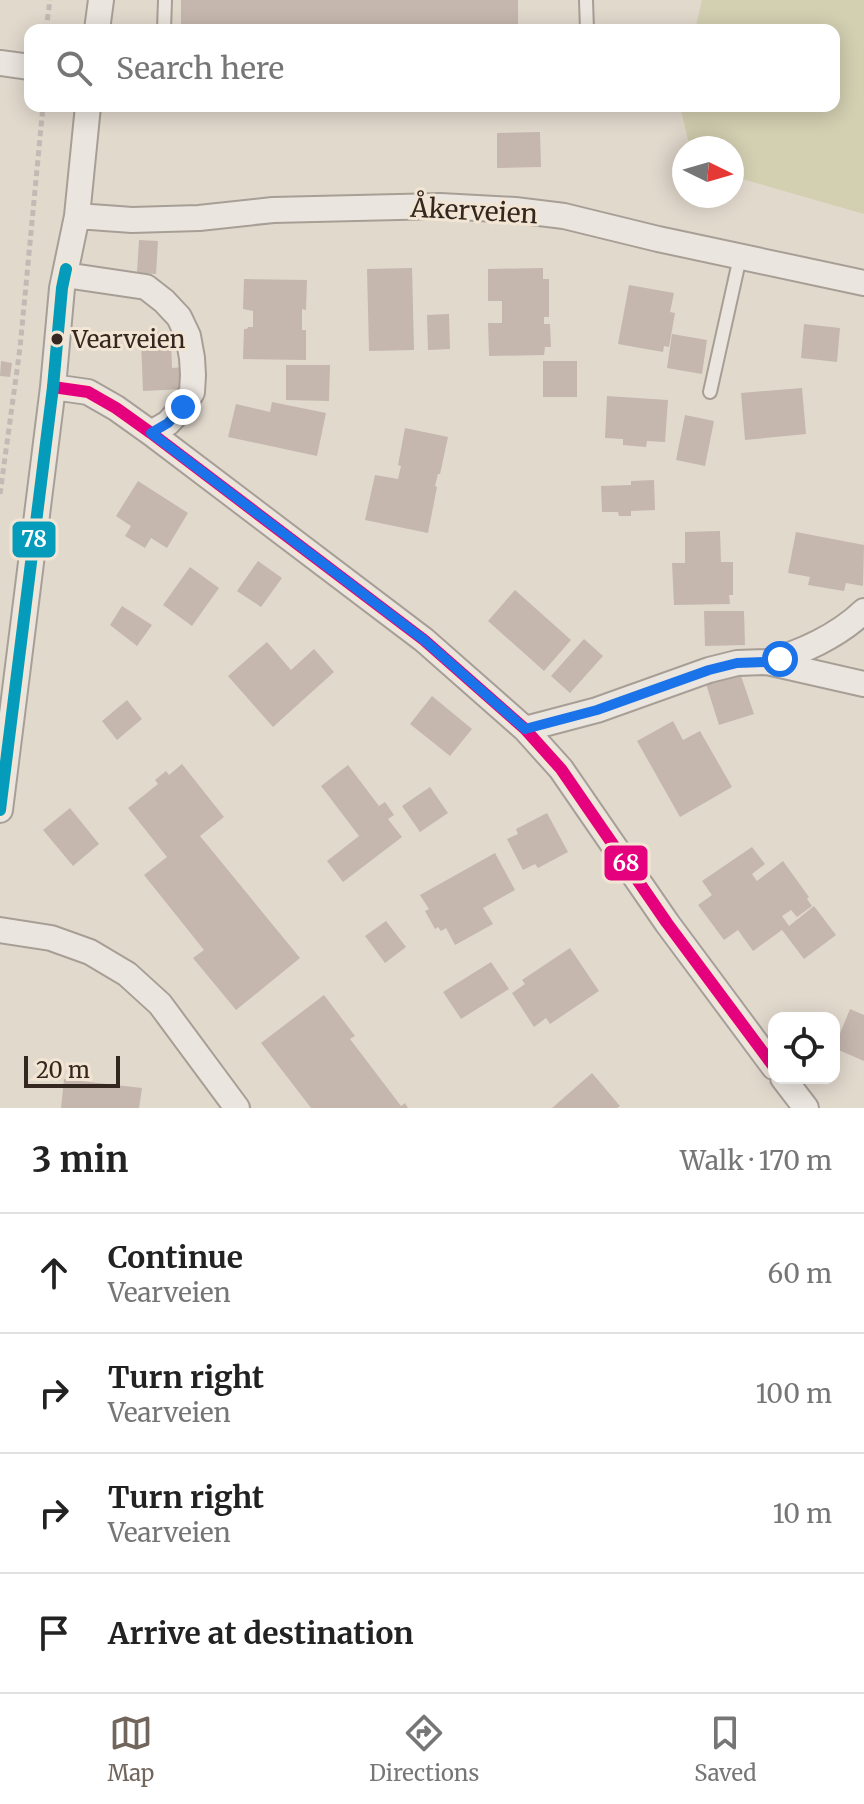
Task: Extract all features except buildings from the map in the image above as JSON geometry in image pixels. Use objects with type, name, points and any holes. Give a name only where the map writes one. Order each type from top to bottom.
[{"type":"street","points":[[98,24],[101,0]]},
{"type":"street","points":[[0,63],[24,66]]},
{"type":"street","points":[[0,810],[53,387],[62,288],[77,216],[87,112]]},
{"type":"street","name":"Åkerveien","points":[[77,216],[132,220],[199,218],[273,210],[440,206],[515,210],[564,216],[864,283]]},
{"type":"street","points":[[65,275],[146,287],[179,317],[188,336],[192,358],[192,392],[168,423],[151,433]]},
{"type":"street","points":[[53,387],[88,392],[151,433],[424,640],[525,729],[561,769],[667,923],[768,1059]]},
{"type":"street","points":[[767,662],[844,628],[864,611]]},
{"type":"street","points":[[525,729],[597,710],[737,663],[767,662],[864,684]]},
{"type":"street","points":[[0,930],[51,938],[90,952],[127,974],[160,1004],[237,1108]]},
{"type":"street","points":[[788,1084],[806,1108]]},
{"type":"lane","points":[[164,24],[165,0]]},
{"type":"lane","points":[[586,0],[587,24]]},
{"type":"lane","points":[[710,392],[740,257]]},
{"type":"path","points":[[47,24],[50,0]]},
{"type":"path","points":[[0,494],[20,348],[42,112]]},
{"type":"shaded area","points":[[702,0],[864,0],[864,214],[744,179],[744,136],[687,136],[681,112],[840,112],[840,24],[696,24]]},
{"type":"transit line","name":"78","points":[[0,810],[66,269]]},
{"type":"transit line","name":"68","points":[[53,387],[88,392],[151,433],[424,640],[525,729],[561,769],[667,923],[768,1059]]},
{"type":"place","name":"Vearveien","points":[[57,339]]},
{"type":"route","points":[[183,407],[168,423],[151,433],[424,640],[525,729],[597,710],[709,670],[737,663],[780,659]]}]
